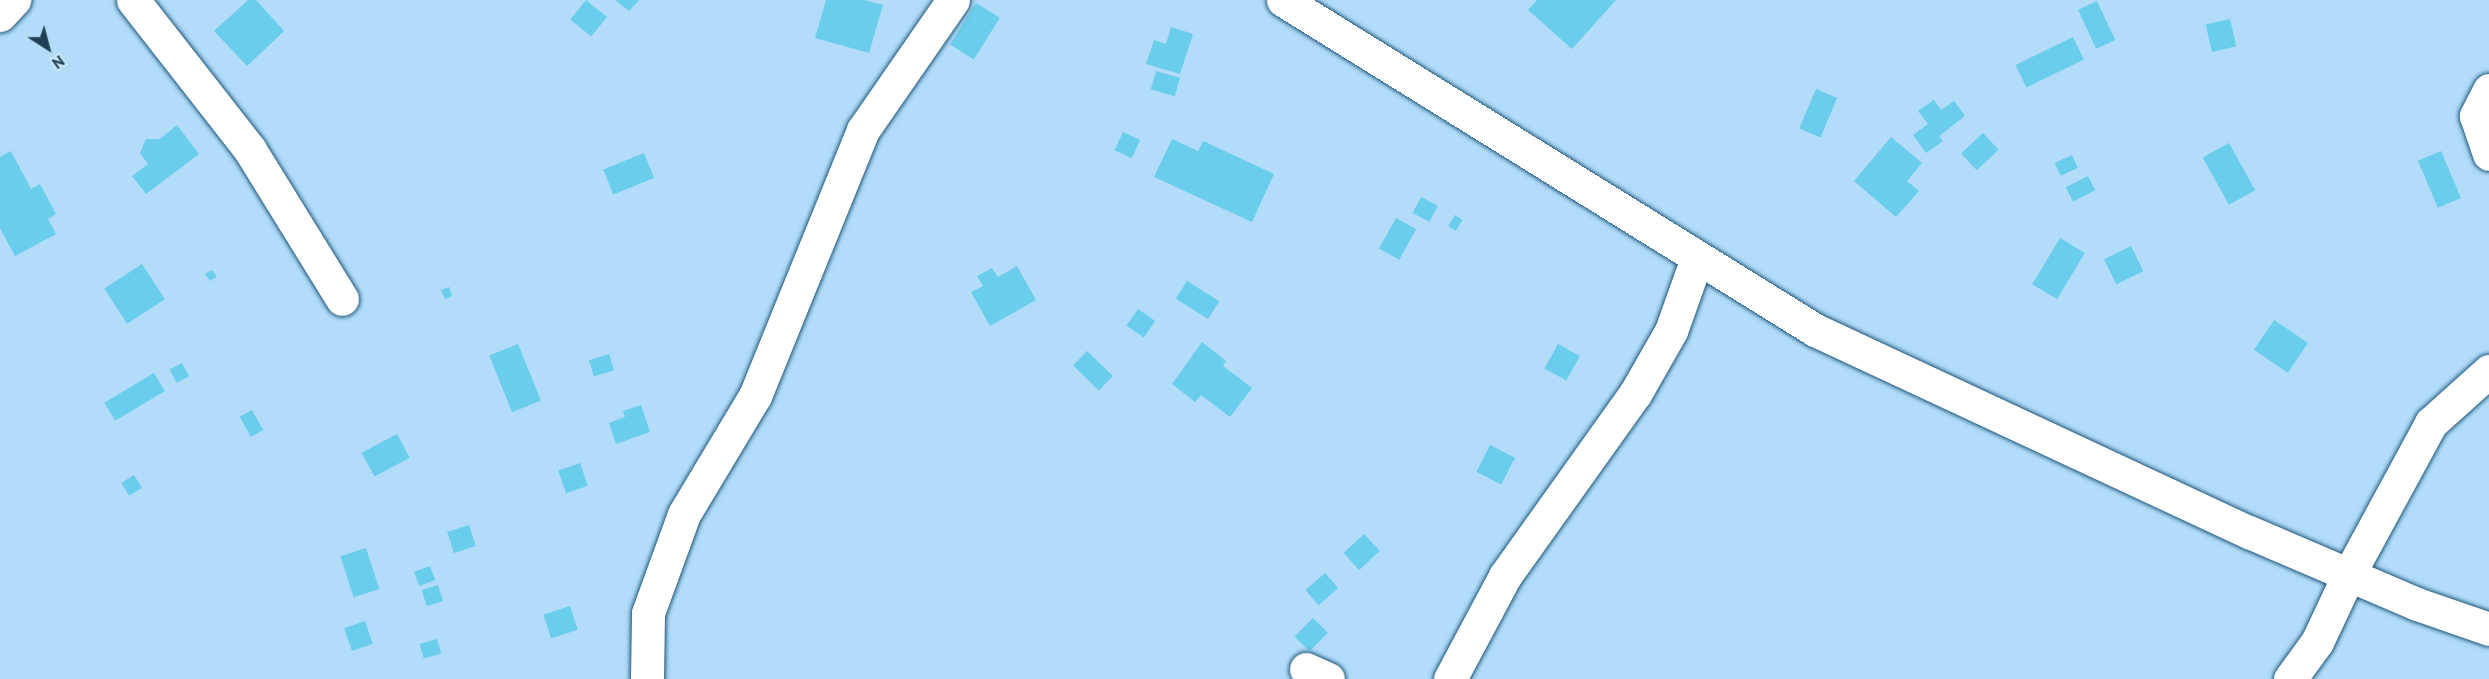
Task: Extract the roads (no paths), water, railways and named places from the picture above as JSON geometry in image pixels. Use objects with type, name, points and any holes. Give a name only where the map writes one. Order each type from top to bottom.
[{"type":"street","points":[[0,15],[14,0]]},
{"type":"street","points":[[133,0],[250,150],[342,299]]},
{"type":"street","points":[[647,679],[648,613],[684,514],[755,396],[863,130],[953,0]]},
{"type":"street","points":[[1283,0],[1815,330],[2249,532],[2417,604],[2489,629]]},
{"type":"street","points":[[2489,90],[2476,116],[2489,154]]},
{"type":"street","points":[[1450,679],[1505,576],[1635,394],[1671,331],[1697,258]]},
{"type":"street","points":[[2290,679],[2317,642],[2349,574],[2431,423],[2489,371]]}]
